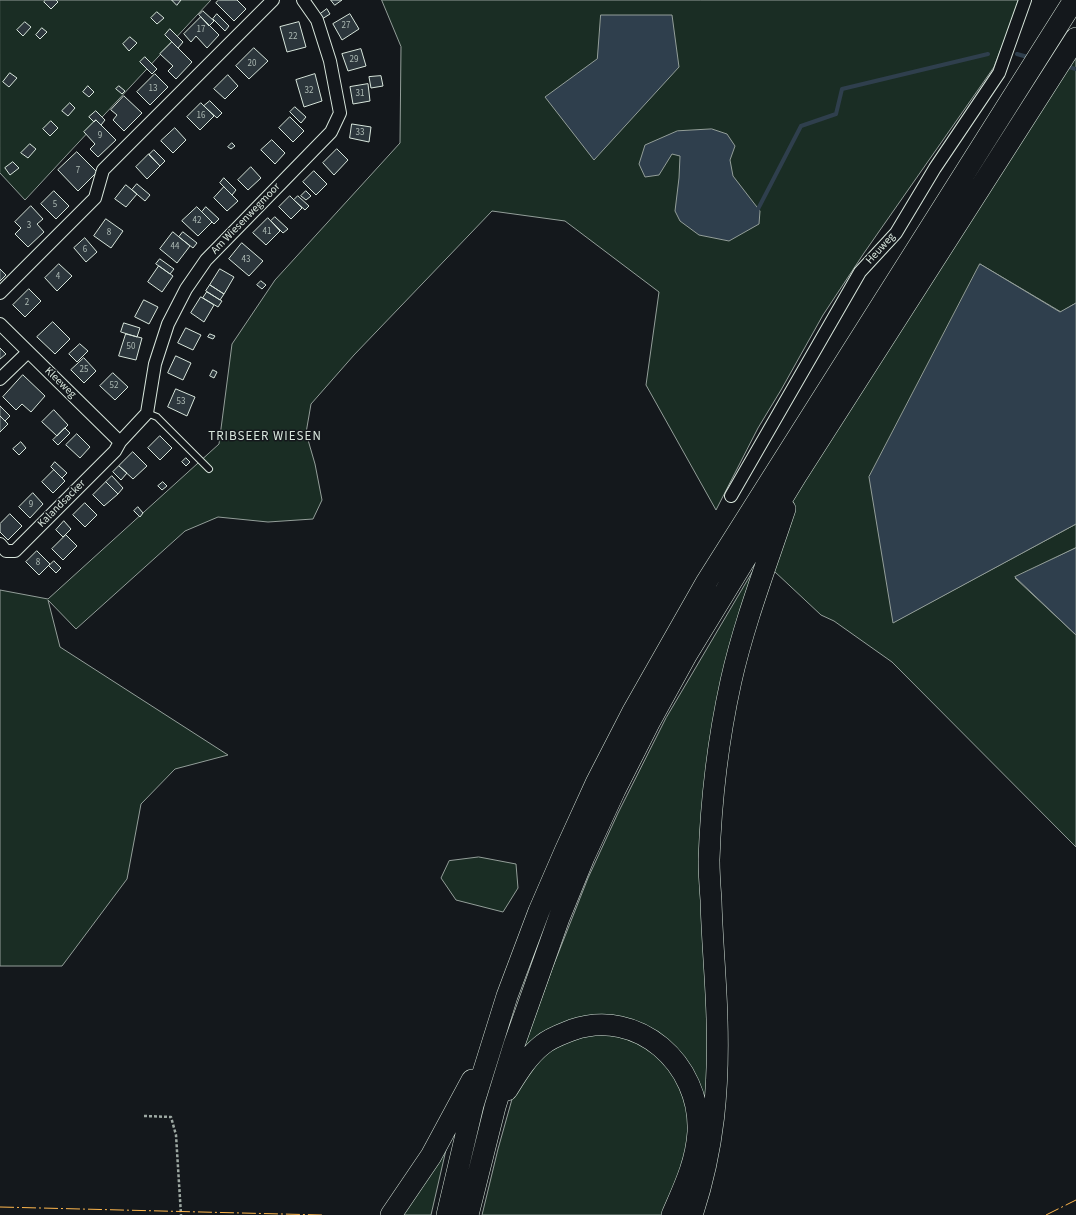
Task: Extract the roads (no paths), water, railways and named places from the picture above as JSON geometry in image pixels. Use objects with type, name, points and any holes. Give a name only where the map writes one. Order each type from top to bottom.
[{"type":"highway","points":[[447,1215],[473,1105],[507,996],[539,911],[590,797],[632,713],[707,581],[1074,0]]},
{"type":"highway","points":[[468,1215],[495,1107],[528,1002],[559,918],[584,857],[615,790],[649,723],[687,654],[796,476],[1076,38]]},
{"type":"highway","points":[[692,1215],[700,1192],[708,1159],[713,1133],[717,1088],[717,1019],[709,863],[712,805],[719,741],[731,680],[742,641],[796,476]]},
{"type":"highway","points":[[495,1107],[528,1059],[542,1044],[560,1035],[579,1028],[600,1025],[621,1027],[644,1035],[660,1045],[675,1060],[686,1077],[694,1100],[698,1131],[693,1165],[672,1215]]},
{"type":"highway","points":[[391,1215],[431,1156],[494,1039]]},
{"type":"street","points":[[0,293],[95,198],[104,170],[273,0]]},
{"type":"street","name":"Am Wiesenwegmoor","points":[[147,413],[155,364],[168,324],[186,289],[206,260],[331,132],[340,113],[330,61],[317,20],[303,0]]},
{"type":"street","name":"Heuweg","points":[[731,496],[860,272],[896,233],[935,168],[999,73],[1025,0]]},
{"type":"street","name":"Kleeweg","points":[[0,324],[120,442]]},
{"type":"street","points":[[0,379],[28,352]]},
{"type":"street","points":[[120,442],[147,413]]},
{"type":"street","name":"Kalandsacker","points":[[0,544],[6,551],[15,551],[115,451],[120,442]]},
{"type":"lane","points":[[147,413],[157,417],[210,469]]},
{"type":"water","points":[[601,15],[672,15],[679,67],[594,160],[545,97],[597,59]]},
{"type":"water","points":[[712,129],[727,134],[735,146],[730,160],[733,176],[760,211],[759,224],[729,241],[699,235],[680,221],[675,211],[680,156],[672,154],[659,175],[645,177],[639,164],[645,145],[677,131]]},
{"type":"water","points":[[980,264],[1060,312],[1076,303],[1076,524],[893,623],[869,477]]},
{"type":"water","points":[[1076,548],[1076,635],[1015,577]]},
{"type":"waterway","points":[[758,209],[801,126],[836,114],[842,89],[988,54]]},
{"type":"waterway","points":[[1017,54],[1031,58]]},
{"type":"waterway","points":[[1065,66],[1076,69]]},
{"type":"district","name":"TRIBSEER WIESEN","points":[[265,437]]}]
